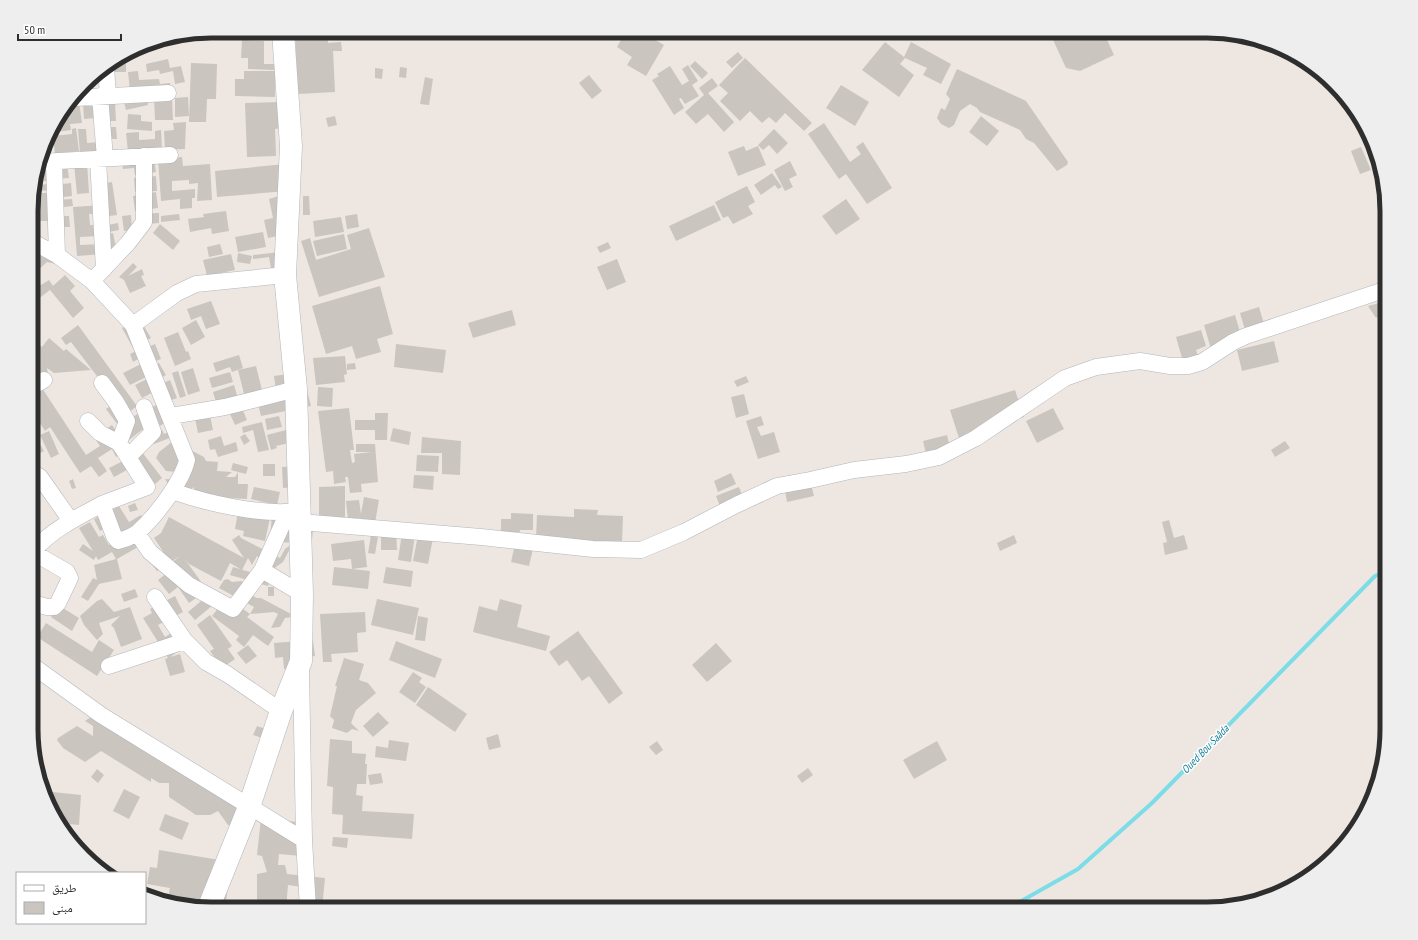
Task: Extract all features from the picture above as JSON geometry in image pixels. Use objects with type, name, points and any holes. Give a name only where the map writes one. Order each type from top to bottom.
[{"type":"main road","points":[[210,902],[249,807],[281,712],[301,660],[302,594],[296,515],[296,389],[285,275],[291,146],[283,38]]},
{"type":"street","points":[[104,269],[102,158],[105,74]]},
{"type":"street","points":[[81,98],[168,93]]},
{"type":"street","points":[[57,255],[47,162],[170,155]]},
{"type":"street","points":[[92,281],[144,222],[144,156]]},
{"type":"street","points":[[38,245],[57,255],[92,281],[133,325],[171,416],[187,460],[185,469],[172,491],[137,533],[118,541],[114,536],[102,504]]},
{"type":"street","points":[[133,325],[177,293],[196,284],[285,275]]},
{"type":"street","points":[[172,491],[195,499],[243,508],[296,515],[593,549],[641,550],[684,532],[736,504],[777,486],[854,470],[906,464],[939,457],[976,438],[1065,378],[1096,367],[1140,361],[1170,366],[1188,366],[1202,362],[1233,342],[1246,336],[1380,291]]},
{"type":"street","points":[[102,383],[116,402],[127,422],[118,443]]},
{"type":"street","points":[[171,416],[225,407],[296,389]]},
{"type":"street","points":[[128,457],[153,432],[144,407]]},
{"type":"street","points":[[38,548],[43,542],[71,521],[102,504],[147,487],[118,443],[100,433],[88,421]]},
{"type":"street","points":[[38,478],[71,521]]},
{"type":"street","points":[[137,533],[150,552],[189,584],[233,609],[262,570],[296,515]]},
{"type":"street","points":[[38,556],[67,572],[70,578],[54,607],[38,605]]},
{"type":"street","points":[[262,570],[302,594]]},
{"type":"street","points":[[155,598],[185,640],[206,662],[228,674],[281,712]]},
{"type":"street","points":[[109,666],[185,640]]},
{"type":"street","points":[[301,660],[304,840],[308,902]]},
{"type":"street","points":[[38,670],[101,715],[304,840]]},
{"type":"building","points":[[295,38],[328,38],[328,43],[341,42],[342,51],[333,51],[335,92],[298,94]]},
{"type":"building","points":[[622,38],[652,38],[664,45],[646,76],[627,65],[632,57],[617,47]]},
{"type":"building","points":[[1052,38],[1106,38],[1114,55],[1080,71],[1066,68]]},
{"type":"building","points":[[242,40],[264,41],[264,64],[275,64],[275,70],[248,69],[248,58],[241,58]]},
{"type":"building","points":[[885,42],[904,57],[911,42],[951,64],[941,84],[923,75],[927,68],[905,58],[900,64],[914,75],[899,97],[862,70]]},
{"type":"building","points":[[738,52],[743,58],[732,68],[726,62]]},
{"type":"building","points":[[745,58],[812,123],[804,131],[785,113],[776,123],[769,117],[762,123],[750,111],[740,121],[720,101],[728,93],[719,85]]},
{"type":"building","points":[[168,59],[170,68],[181,66],[185,82],[175,84],[173,71],[160,74],[159,70],[147,72],[146,64]]},
{"type":"building","points":[[126,60],[126,72],[111,72],[111,70]]},
{"type":"building","points":[[695,61],[708,73],[702,79],[690,66]]},
{"type":"building","points":[[191,63],[217,64],[216,99],[207,99],[206,122],[189,122]]},
{"type":"building","points":[[688,65],[698,81],[692,85],[699,96],[685,104],[681,98],[679,99],[684,108],[674,115],[652,80],[659,76],[657,74],[670,66],[682,85],[689,81],[682,69]]},
{"type":"building","points":[[400,67],[407,68],[406,78],[399,77]]},
{"type":"building","points":[[375,68],[383,69],[382,79],[375,78]]},
{"type":"building","points":[[957,69],[1026,101],[1068,162],[1067,165],[1057,171],[1034,143],[1026,139],[1020,130],[980,112],[977,108],[970,104],[960,111],[954,125],[949,128],[941,124],[937,118],[941,108],[945,110],[950,99],[946,94]]},
{"type":"building","points":[[138,71],[139,80],[159,79],[160,84],[170,83],[170,88],[130,91],[128,72]]},
{"type":"building","points":[[244,71],[275,71],[275,97],[235,96],[235,79],[244,79]]},
{"type":"building","points":[[589,75],[602,91],[592,99],[579,83]]},
{"type":"building","points":[[425,77],[433,79],[429,105],[420,104]]},
{"type":"building","points":[[712,78],[718,86],[708,93],[734,122],[724,132],[708,114],[696,124],[685,112],[704,95],[699,88]]},
{"type":"building","points":[[93,85],[94,91],[86,92]]},
{"type":"building","points":[[841,85],[869,102],[855,126],[826,108]]},
{"type":"building","points":[[147,97],[148,105],[126,110],[124,102]]},
{"type":"building","points":[[172,97],[173,120],[155,120],[154,98]]},
{"type":"building","points":[[188,97],[189,116],[175,117],[175,98]]},
{"type":"building","points":[[97,101],[115,101],[116,121],[98,121]]},
{"type":"building","points":[[77,102],[79,102],[82,123],[70,124],[71,130],[57,132],[67,115]]},
{"type":"building","points":[[95,102],[96,118],[84,119],[83,103]]},
{"type":"building","points":[[281,102],[282,128],[275,129],[276,156],[247,157],[245,103]]},
{"type":"building","points":[[128,114],[141,115],[141,121],[152,122],[152,131],[127,129]]},
{"type":"building","points":[[335,116],[337,125],[328,127],[326,118]]},
{"type":"building","points":[[981,116],[999,131],[987,146],[969,132]]},
{"type":"building","points":[[186,122],[185,149],[165,150],[164,131],[174,130],[173,123]]},
{"type":"building","points":[[824,123],[850,162],[861,154],[856,147],[863,142],[892,188],[867,204],[846,174],[839,179],[808,134]]},
{"type":"building","points":[[100,127],[116,127],[117,139],[100,139]]},
{"type":"building","points":[[76,128],[79,151],[55,154],[53,140],[55,136],[72,134],[72,129]]},
{"type":"building","points":[[78,129],[86,129],[87,143],[111,141],[112,150],[80,153]]},
{"type":"building","points":[[774,129],[788,143],[777,154],[769,145],[763,150],[758,145]]},
{"type":"building","points":[[161,130],[162,149],[128,152],[126,133],[139,132],[139,140],[155,139],[155,131]]},
{"type":"building","points":[[1367,145],[1377,175],[1375,176]]},
{"type":"building","points":[[744,146],[746,151],[758,146],[766,165],[738,176],[728,152]]},
{"type":"building","points":[[1361,147],[1371,170],[1360,174],[1351,151]]},
{"type":"building","points":[[182,157],[183,166],[210,164],[212,200],[197,201],[198,183],[189,184],[189,180],[172,181],[172,191],[195,189],[195,198],[192,198],[192,208],[180,209],[180,199],[161,201],[158,159]]},
{"type":"building","points":[[154,158],[156,172],[135,175],[134,168],[123,169],[122,162]]},
{"type":"building","points":[[790,161],[797,175],[789,179],[793,187],[785,191],[774,170]]},
{"type":"building","points":[[87,163],[89,193],[77,194],[74,164]]},
{"type":"building","points":[[67,164],[69,178],[55,179],[53,166]]},
{"type":"building","points":[[285,164],[287,191],[217,197],[215,171]]},
{"type":"building","points":[[44,165],[52,165],[52,181],[40,181]]},
{"type":"building","points":[[772,173],[782,187],[778,189],[775,185],[761,195],[754,185]]},
{"type":"building","points":[[156,176],[157,191],[135,192],[134,178]]},
{"type":"building","points":[[112,182],[117,215],[109,216],[105,190],[99,184]]},
{"type":"building","points":[[71,183],[72,196],[56,198],[55,185]]},
{"type":"building","points":[[48,184],[49,190],[40,191],[40,185]]},
{"type":"building","points":[[747,186],[755,202],[748,206],[753,214],[733,224],[728,216],[723,218],[715,202]]},
{"type":"building","points":[[156,192],[158,208],[135,211],[133,196]]},
{"type":"building","points":[[39,193],[52,193],[54,221],[38,221]]},
{"type":"building","points":[[282,195],[291,233],[268,238],[264,220],[273,218],[269,199]]},
{"type":"building","points":[[303,196],[309,196],[310,215],[303,215]]},
{"type":"building","points":[[72,199],[73,206],[56,208],[56,200]]},
{"type":"building","points":[[846,199],[860,219],[836,235],[822,216]]},
{"type":"building","points":[[102,205],[102,213],[89,214],[90,225],[98,225],[99,236],[80,237],[80,245],[102,244],[100,236],[113,233],[119,262],[104,254],[77,256],[73,207]]},
{"type":"building","points":[[714,205],[721,220],[676,241],[669,226]]},
{"type":"building","points":[[226,211],[229,231],[212,234],[211,228],[190,232],[188,219],[204,217],[203,214]]},
{"type":"building","points":[[159,213],[159,223],[137,225],[136,214]]},
{"type":"building","points":[[179,214],[180,220],[161,222],[161,216]]},
{"type":"building","points":[[357,214],[359,227],[347,229],[345,216]]},
{"type":"building","points":[[131,215],[132,230],[124,231],[122,216]]},
{"type":"building","points":[[56,216],[69,216],[70,227],[56,227]]},
{"type":"building","points":[[341,217],[344,232],[315,237],[313,221]]},
{"type":"building","points":[[118,223],[119,230],[103,233],[102,226]]},
{"type":"building","points":[[160,224],[180,241],[173,250],[153,233]]},
{"type":"building","points":[[369,228],[385,277],[319,297],[301,241],[310,238],[316,260],[351,249],[347,235]]},
{"type":"building","points":[[263,232],[266,247],[238,252],[235,237]]},
{"type":"building","points":[[344,234],[347,249],[317,256],[313,241]]},
{"type":"building","points":[[608,242],[611,248],[600,253],[597,247]]},
{"type":"building","points":[[38,244],[60,265],[47,262],[38,270]]},
{"type":"building","points":[[220,244],[223,254],[209,257],[207,247]]},
{"type":"building","points":[[289,251],[272,274],[269,257],[253,259],[253,255]]},
{"type":"building","points":[[238,253],[252,256],[250,264],[237,262]]},
{"type":"building","points":[[231,254],[235,270],[207,276],[203,260]]},
{"type":"building","points":[[617,259],[626,282],[607,290],[597,267]]},
{"type":"building","points":[[133,263],[137,267],[128,276],[142,269],[144,275],[141,276],[146,286],[130,293],[124,280],[119,277]]},
{"type":"building","points":[[65,275],[75,286],[70,291],[84,308],[73,318],[50,290],[38,299],[38,281],[41,285],[49,280],[53,286]]},
{"type":"building","points":[[380,286],[393,334],[377,339],[381,352],[356,359],[352,346],[326,354],[312,306]]},
{"type":"building","points":[[211,301],[220,324],[206,329],[201,316],[191,320],[187,309]]},
{"type":"building","points":[[1380,303],[1380,315],[1376,318],[1368,306]]},
{"type":"building","points":[[1259,307],[1267,334],[1248,340],[1240,313]]},
{"type":"building","points":[[512,310],[516,325],[473,338],[468,323]]},
{"type":"building","points":[[1235,315],[1243,342],[1231,346],[1233,352],[1219,356],[1211,349],[1204,325]]},
{"type":"building","points":[[139,318],[151,338],[133,348],[122,328]]},
{"type":"building","points":[[196,320],[205,337],[191,345],[182,328]]},
{"type":"building","points":[[78,325],[137,406],[124,416],[128,421],[137,414],[146,427],[129,440],[106,409],[119,400],[106,388],[71,342],[66,345],[61,338]]},
{"type":"building","points":[[1201,330],[1206,346],[1196,350],[1199,360],[1184,365],[1176,337]]},
{"type":"building","points":[[178,332],[186,352],[188,351],[191,359],[175,366],[164,338]]},
{"type":"building","points":[[49,338],[64,351],[66,349],[91,370],[54,373],[47,368],[49,383],[38,384],[38,343],[42,347]]},
{"type":"building","points":[[1274,341],[1279,362],[1242,371],[1237,350]]},
{"type":"building","points":[[155,344],[161,359],[150,363],[143,349]]},
{"type":"building","points":[[396,344],[446,350],[443,373],[394,367]]},
{"type":"building","points":[[136,351],[140,358],[133,362],[130,354]]},
{"type":"building","points":[[239,355],[243,368],[232,372],[230,367],[216,372],[213,363]]},
{"type":"building","points":[[345,356],[347,374],[344,375],[345,382],[316,385],[313,358]]},
{"type":"building","points":[[143,363],[150,375],[130,385],[123,373]]},
{"type":"building","points":[[159,363],[166,375],[158,380],[151,368]]},
{"type":"building","points":[[355,363],[356,369],[347,370],[347,364]]},
{"type":"building","points":[[256,366],[263,394],[245,398],[238,370]]},
{"type":"building","points":[[193,368],[200,391],[188,395],[181,372]]},
{"type":"building","points":[[178,371],[186,396],[180,398],[172,373]]},
{"type":"building","points":[[230,372],[233,382],[212,388],[209,378]]},
{"type":"building","points":[[295,373],[296,388],[276,390],[274,376]]},
{"type":"building","points":[[746,376],[749,382],[737,387],[734,381]]},
{"type":"building","points":[[151,377],[157,390],[142,398],[135,385]]},
{"type":"building","points":[[170,380],[177,398],[164,403],[157,386]]},
{"type":"building","points":[[234,385],[239,402],[218,409],[213,392]]},
{"type":"building","points":[[318,387],[333,388],[332,407],[317,406]]},
{"type":"building","points":[[42,388],[86,455],[100,446],[94,437],[112,425],[128,449],[116,457],[112,449],[98,458],[107,471],[99,477],[91,466],[80,473],[50,427],[45,431],[38,420],[38,391]]},
{"type":"building","points":[[1015,390],[1024,417],[959,438],[950,410]]},
{"type":"building","points":[[308,394],[311,406],[261,416],[258,404]]},
{"type":"building","points":[[744,394],[749,414],[736,418],[731,397]]},
{"type":"building","points":[[156,405],[167,421],[160,426],[159,424],[154,429],[149,409]]},
{"type":"building","points":[[242,408],[247,420],[235,425],[230,414]]},
{"type":"building","points":[[349,408],[354,450],[350,450],[352,463],[355,462],[354,454],[372,452],[356,452],[356,444],[375,444],[378,482],[361,484],[362,492],[350,493],[348,477],[345,477],[346,482],[334,484],[333,471],[326,472],[318,411]]},
{"type":"building","points":[[1053,408],[1064,429],[1037,443],[1026,421]]},
{"type":"building","points":[[375,413],[388,413],[387,440],[375,440],[375,430],[355,430],[355,420],[375,420]]},
{"type":"building","points":[[210,415],[213,430],[198,433],[195,418]]},
{"type":"building","points":[[279,416],[282,427],[267,430],[265,419]]},
{"type":"building","points":[[761,416],[764,425],[757,427],[761,436],[774,432],[780,452],[758,459],[746,421]]},
{"type":"building","points":[[262,422],[269,450],[258,452],[253,430],[243,433],[242,427]]},
{"type":"building","points":[[393,428],[411,432],[409,445],[390,441]]},
{"type":"building","points":[[162,430],[164,434],[173,430],[175,436],[154,444],[151,434]]},
{"type":"building","points":[[286,430],[289,443],[276,446],[277,448],[271,450],[267,435]]},
{"type":"building","points":[[49,431],[59,454],[51,458],[40,435]]},
{"type":"building","points":[[245,434],[250,441],[244,445],[240,437]]},
{"type":"building","points":[[947,435],[951,452],[927,458],[923,441]]},
{"type":"building","points":[[221,436],[224,446],[236,442],[238,451],[218,457],[215,449],[210,450],[208,440]]},
{"type":"building","points":[[422,437],[461,441],[460,475],[442,474],[442,453],[421,453]]},
{"type":"building","points":[[38,441],[44,451],[38,454]]},
{"type":"building","points":[[173,441],[204,457],[206,461],[218,462],[217,471],[232,472],[226,477],[235,477],[238,472],[238,484],[248,484],[247,499],[199,496],[194,493],[194,487],[174,501],[169,485],[165,479],[179,480],[189,473],[166,471],[156,458],[159,452]]},
{"type":"building","points":[[1285,441],[1290,448],[1275,457],[1271,450]]},
{"type":"building","points":[[135,443],[162,478],[155,484],[128,449]]},
{"type":"building","points":[[417,455],[439,456],[438,472],[416,471]]},
{"type":"building","points":[[131,457],[136,465],[114,477],[109,468]]},
{"type":"building","points":[[233,463],[248,467],[246,474],[231,470]]},
{"type":"building","points":[[263,464],[275,464],[275,476],[263,476]]},
{"type":"building","points":[[295,466],[295,487],[283,488],[282,467]]},
{"type":"building","points":[[731,473],[736,484],[718,492],[714,481]]},
{"type":"building","points":[[414,475],[434,476],[433,490],[413,488]]},
{"type":"building","points":[[73,479],[76,488],[72,489],[69,481]]},
{"type":"building","points":[[811,484],[814,496],[787,502],[785,491]]},
{"type":"building","points":[[345,486],[345,519],[319,519],[319,487]]},
{"type":"building","points":[[254,487],[280,492],[277,505],[251,499]]},
{"type":"building","points":[[739,487],[746,505],[723,514],[716,496]]},
{"type":"building","points":[[364,497],[379,500],[375,523],[360,520],[361,518],[348,520],[346,501],[359,500],[361,514]]},
{"type":"building","points":[[135,503],[138,510],[130,512],[128,506]]},
{"type":"building","points":[[119,506],[129,522],[141,515],[150,530],[134,539],[164,553],[154,538],[161,533],[169,517],[244,558],[232,540],[239,535],[241,538],[280,558],[285,549],[293,543],[283,562],[272,570],[264,565],[257,556],[252,565],[248,558],[242,570],[230,563],[221,581],[189,564],[184,558],[207,590],[189,603],[178,587],[169,594],[158,580],[172,569],[169,565],[180,556],[157,571],[138,547],[117,559],[122,579],[99,584],[88,601],[81,597],[93,578],[97,580],[94,565],[116,559],[112,552],[98,560],[96,556],[94,560],[79,550],[83,544],[93,551],[79,528],[90,522],[99,537],[103,535],[109,545],[119,539],[110,511]]},
{"type":"building","points":[[239,506],[271,513],[265,541],[243,536],[244,531],[235,529]]},
{"type":"building","points":[[574,509],[598,510],[597,515],[623,516],[622,543],[536,538],[537,515],[574,517]]},
{"type":"building","points":[[272,512],[313,529],[310,563],[293,543],[270,541]]},
{"type":"building","points":[[105,513],[111,525],[100,531],[94,519]]},
{"type":"building","points":[[511,513],[533,514],[533,530],[501,532],[501,519],[511,519]]},
{"type":"building","points":[[1169,520],[1174,538],[1184,535],[1188,549],[1165,555],[1163,543],[1167,542],[1162,522]]},
{"type":"building","points":[[372,529],[379,531],[375,554],[368,553]]},
{"type":"building","points":[[381,531],[396,531],[397,550],[381,550]]},
{"type":"building","points":[[402,533],[415,535],[411,562],[398,560]]},
{"type":"building","points":[[418,535],[433,538],[428,564],[413,561]]},
{"type":"building","points":[[1014,535],[1017,543],[1000,551],[997,543]]},
{"type":"building","points":[[364,540],[367,567],[352,569],[351,559],[333,561],[331,544]]},
{"type":"building","points":[[515,544],[533,549],[529,566],[511,562]]},
{"type":"building","points":[[233,567],[253,573],[272,573],[268,586],[230,575]]},
{"type":"building","points":[[334,567],[370,571],[368,589],[332,585]]},
{"type":"building","points":[[386,567],[413,571],[411,587],[383,583]]},
{"type":"building","points":[[228,579],[232,582],[241,581],[257,589],[244,591],[257,598],[261,598],[308,623],[293,617],[285,618],[280,627],[271,628],[278,614],[274,612],[250,614],[254,607],[219,588],[224,580]]},
{"type":"building","points":[[268,587],[274,587],[274,596],[268,596]]},
{"type":"building","points":[[135,589],[138,597],[124,602],[121,594]]},
{"type":"building","points":[[212,592],[219,600],[195,620],[188,612]]},
{"type":"building","points":[[175,596],[183,612],[158,625],[165,637],[174,631],[185,647],[170,657],[180,654],[185,672],[170,676],[165,659],[168,658],[143,618],[152,613],[150,609]]},
{"type":"building","points":[[227,597],[250,614],[247,617],[274,637],[268,646],[253,635],[244,647],[236,640],[239,636],[212,616]]},
{"type":"building","points":[[102,599],[114,612],[130,607],[142,639],[121,647],[114,628],[111,625],[120,616],[99,623],[103,634],[97,640],[84,625],[80,616],[97,601]]},
{"type":"building","points":[[377,599],[419,608],[413,635],[371,625]]},
{"type":"building","points":[[500,599],[522,605],[517,627],[550,636],[546,651],[473,632],[479,606],[497,611]]},
{"type":"building","points":[[58,605],[79,618],[72,631],[51,617]]},
{"type":"building","points":[[365,612],[366,632],[357,633],[358,652],[331,654],[332,662],[323,662],[320,614]]},
{"type":"building","points":[[210,615],[232,646],[228,649],[235,659],[222,668],[210,651],[214,649],[197,625]]},
{"type":"building","points":[[418,616],[428,618],[425,641],[415,640]]},
{"type":"building","points":[[46,623],[92,652],[99,640],[114,650],[97,676],[38,638]]},
{"type":"building","points":[[578,631],[623,693],[609,704],[589,676],[582,681],[567,660],[559,666],[549,652]]},
{"type":"building","points":[[313,640],[315,656],[306,657],[307,667],[284,669],[283,657],[275,658],[274,643]]},
{"type":"building","points":[[396,641],[442,659],[435,678],[389,660]]},
{"type":"building","points":[[716,643],[732,661],[707,682],[692,665]]},
{"type":"building","points":[[248,645],[257,656],[246,664],[237,653]]},
{"type":"building","points":[[344,658],[364,664],[359,680],[368,683],[376,693],[356,710],[351,723],[359,731],[352,729],[347,733],[332,728],[334,720],[330,716],[337,686],[335,686]]},
{"type":"building","points":[[413,672],[422,678],[419,682],[426,687],[415,703],[399,692]]},
{"type":"building","points":[[428,687],[467,714],[455,732],[416,705]]},
{"type":"building","points":[[101,710],[223,787],[250,826],[228,825],[218,811],[210,815],[196,815],[169,797],[169,783],[159,783],[151,778],[151,782],[101,751],[85,762],[63,748],[57,740],[58,738],[77,726],[93,736],[93,726],[85,721]]},
{"type":"building","points":[[378,712],[389,723],[373,737],[363,726]]},
{"type":"building","points":[[257,726],[280,734],[276,743],[253,735]]},
{"type":"building","points":[[498,734],[501,747],[489,750],[486,738]]},
{"type":"building","points":[[330,739],[352,741],[352,753],[366,754],[366,784],[357,784],[356,795],[363,796],[362,811],[414,814],[412,839],[342,834],[343,815],[332,814],[333,787],[327,786]]},
{"type":"building","points":[[389,740],[409,743],[406,761],[375,757],[376,746],[388,748]]},
{"type":"building","points":[[657,741],[663,750],[656,755],[649,747]]},
{"type":"building","points":[[937,741],[947,760],[914,779],[903,760]]},
{"type":"building","points":[[808,768],[813,775],[802,783],[797,776]]},
{"type":"building","points":[[97,769],[104,775],[98,783],[91,777]]},
{"type":"building","points":[[381,773],[383,783],[370,785],[368,775]]},
{"type":"building","points":[[124,789],[140,797],[129,819],[113,811]]},
{"type":"building","points":[[53,792],[81,795],[79,825],[66,824],[52,798]]},
{"type":"building","points":[[165,814],[189,823],[182,840],[159,830]]},
{"type":"building","points":[[261,818],[297,822],[301,856],[279,854],[278,865],[285,865],[287,874],[325,878],[323,902],[306,902],[302,887],[288,885],[287,902],[257,902],[257,874],[267,872],[262,856],[257,855]]},
{"type":"building","points":[[333,837],[348,838],[347,848],[332,846]]},
{"type":"building","points":[[159,850],[232,862],[226,902],[188,901],[168,897],[170,888],[147,884],[150,867],[157,868]]},
{"type":"waterway","name":"Oued Bou Saâda","points":[[1019,902],[1078,869],[1152,803],[1375,576],[1380,574]]}]
